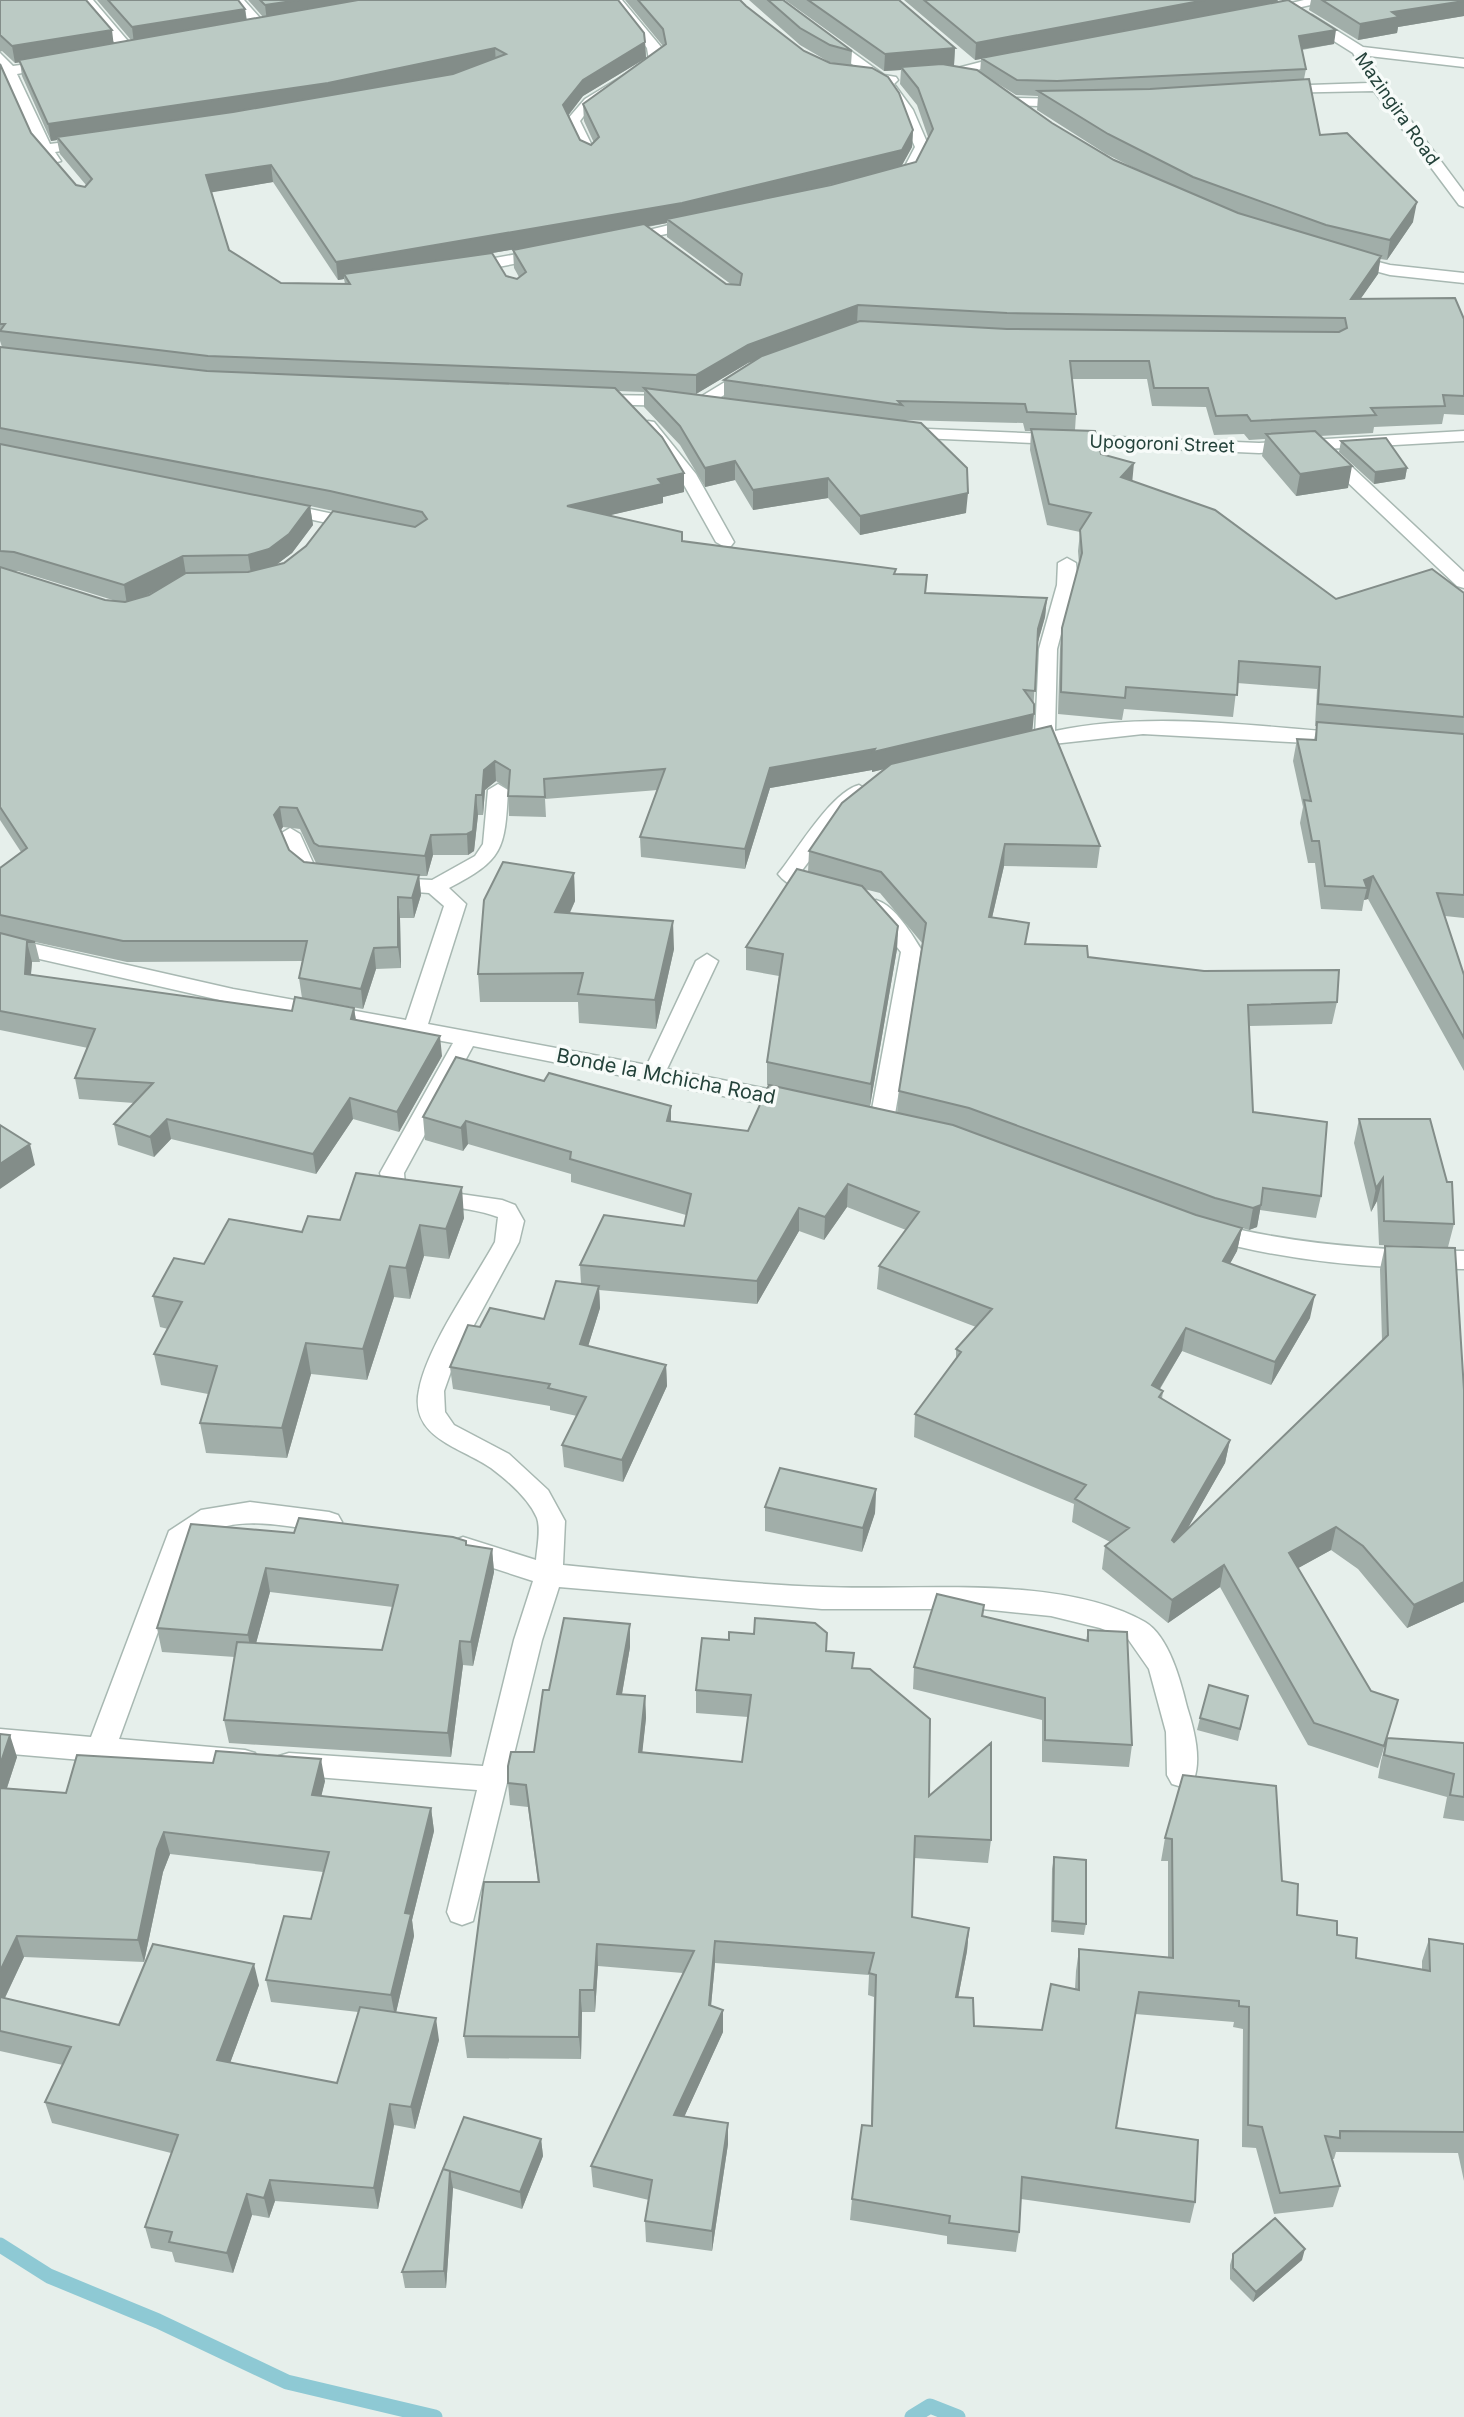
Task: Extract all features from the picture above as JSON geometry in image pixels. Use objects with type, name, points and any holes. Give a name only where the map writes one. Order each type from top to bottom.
[{"type":"street","points":[[86,0],[128,50]]},
{"type":"street","points":[[237,0],[256,31],[278,28]]},
{"type":"street","points":[[590,156],[573,121],[580,108],[605,91],[643,73],[656,61],[654,47],[615,0]]},
{"type":"street","points":[[773,0],[880,78],[905,105],[922,147],[909,173],[880,183]]},
{"type":"street","points":[[1243,15],[1285,3],[1326,0]]},
{"type":"street","name":"Mazingira Road","points":[[1285,3],[1359,51],[1378,87],[1464,202]]},
{"type":"street","points":[[1359,51],[1464,63]]},
{"type":"street","points":[[981,80],[935,75],[966,62],[1030,55]]},
{"type":"street","points":[[0,57],[10,71],[44,149],[65,174]]},
{"type":"street","points":[[10,71],[69,60]]},
{"type":"street","points":[[857,78],[907,79]]},
{"type":"street","points":[[1258,92],[1378,87]]},
{"type":"street","points":[[0,96],[17,93]]},
{"type":"street","points":[[1031,117],[1005,98],[1079,103]]},
{"type":"street","points":[[44,149],[103,141]]},
{"type":"street","points":[[603,242],[720,218]]},
{"type":"street","points":[[648,233],[672,252]]},
{"type":"street","points":[[452,271],[503,270],[558,251]]},
{"type":"street","points":[[1329,254],[1390,270],[1464,278]]},
{"type":"street","points":[[700,402],[768,364]]},
{"type":"street","points":[[577,399],[700,402],[728,407]]},
{"type":"street","points":[[624,401],[672,451],[725,542]]},
{"type":"street","name":"Upogoroni Street","points":[[880,431],[1259,448],[1320,447],[1464,436]]},
{"type":"street","points":[[1320,447],[1464,582]]},
{"type":"street","points":[[257,503],[374,528]]},
{"type":"street","points":[[313,541],[331,518]]},
{"type":"street","points":[[1045,738],[1048,653],[1053,623],[1069,581],[1067,563]]},
{"type":"street","points":[[1002,750],[1045,738],[1161,730],[1366,741]]},
{"type":"street","points":[[835,891],[796,881],[789,874],[837,811],[862,788],[882,778]]},
{"type":"street","points":[[372,882],[435,887],[490,857],[495,847],[498,790]]},
{"type":"street","points":[[290,834],[305,869],[324,878],[340,879]]},
{"type":"street","points":[[415,1028],[455,904],[435,887]]},
{"type":"street","points":[[862,898],[871,901],[888,918],[912,952],[882,1120]]},
{"type":"street","name":"Bonde la Mchicha Road","points":[[0,943],[233,996],[467,1037],[812,1106]]},
{"type":"street","points":[[654,1073],[707,961]]},
{"type":"street","points":[[462,1912],[528,1640],[549,1575],[552,1521],[539,1497],[500,1461],[445,1432],[432,1414],[431,1391],[442,1360],[507,1242],[512,1221],[507,1211],[491,1205],[413,1197],[394,1191],[392,1173],[467,1037]]},
{"type":"street","points":[[854,1114],[912,1127]]},
{"type":"street","points":[[1188,1223],[1262,1246],[1324,1254],[1464,1260]]},
{"type":"street","points":[[100,1751],[179,1538],[190,1525],[208,1517],[237,1513],[361,1526]]},
{"type":"street","points":[[442,1542],[549,1575],[822,1598],[982,1598],[1051,1605],[1104,1618],[1138,1631],[1162,1665],[1180,1732],[1182,1775]]},
{"type":"street","points":[[0,1741],[493,1779]]},
{"type":"building","points":[[0,0],[86,0],[112,30],[12,46],[0,35]]},
{"type":"building","points":[[108,0],[238,0],[245,9],[132,27]]},
{"type":"building","points":[[260,0],[299,0],[265,5]]},
{"type":"building","points":[[358,0],[618,0],[644,33],[645,42],[583,80],[563,105],[580,140],[591,145],[599,137],[583,104],[666,44],[663,29],[638,0],[740,0],[804,51],[830,63],[872,68],[888,77],[899,93],[913,130],[902,150],[682,203],[336,262],[271,165],[206,175],[229,250],[281,283],[350,284],[344,274],[492,253],[506,276],[517,279],[526,272],[513,250],[644,224],[726,284],[740,285],[742,274],[667,219],[831,185],[916,162],[933,129],[918,88],[901,67],[942,64],[977,70],[1052,123],[1114,160],[1238,213],[1381,256],[1351,299],[1455,298],[1464,319],[1464,396],[1443,395],[1445,406],[1371,408],[1376,415],[1251,421],[1247,415],[1216,416],[1208,388],[1154,388],[1149,361],[1070,361],[1076,414],[1027,412],[1025,404],[898,401],[902,405],[724,380],[762,356],[860,321],[1007,329],[1339,332],[1347,328],[1345,318],[1007,313],[858,305],[748,345],[696,375],[208,356],[0,331],[5,324],[0,324],[0,64],[31,133],[76,185],[85,187],[92,179],[57,137],[233,112],[453,74],[506,54],[495,48],[328,83],[48,124],[19,60]]},
{"type":"building","points":[[768,0],[783,0],[852,51],[830,45],[800,28]]},
{"type":"building","points":[[808,0],[899,0],[955,48],[885,54]]},
{"type":"building","points":[[924,0],[1205,0],[976,43]]},
{"type":"building","points":[[1288,0],[1336,30],[1299,36],[1306,69],[1057,81],[1017,80],[981,58]]},
{"type":"building","points":[[1322,0],[1464,1],[1392,12],[1399,17],[1360,24]]},
{"type":"building","points":[[1309,79],[1320,135],[1347,133],[1417,202],[1390,240],[1326,225],[1193,177],[1108,134],[1038,91],[1150,89]]},
{"type":"building","points":[[0,347],[207,371],[615,388],[662,437],[684,473],[658,479],[662,484],[567,506],[682,532],[682,541],[896,569],[894,574],[927,575],[925,593],[1047,598],[1038,629],[1035,691],[1024,690],[1034,704],[1034,714],[873,752],[875,749],[770,768],[745,849],[640,837],[665,769],[544,779],[545,797],[508,796],[510,770],[495,761],[484,770],[482,795],[476,795],[473,831],[467,834],[431,835],[425,856],[319,846],[314,843],[297,808],[280,807],[274,815],[289,850],[304,862],[419,875],[412,898],[398,897],[398,947],[374,948],[361,989],[299,978],[307,941],[123,941],[0,915],[0,868],[27,848],[0,807],[0,567],[105,600],[125,602],[149,595],[186,573],[248,572],[284,563],[306,546],[333,511],[415,527],[427,519],[422,512],[330,491],[0,428]]},
{"type":"building","points":[[644,388],[921,423],[967,468],[968,493],[860,516],[828,478],[753,490],[735,461],[705,468],[680,426]]},
{"type":"building","points":[[1031,429],[1095,431],[1101,454],[1134,463],[1121,477],[1215,510],[1336,599],[1432,569],[1464,593],[1464,717],[1318,704],[1320,667],[1239,661],[1237,695],[1126,687],[1125,698],[1061,692],[1062,628],[1082,553],[1080,530],[1091,513],[1049,504]]},
{"type":"building","points":[[1315,431],[1352,466],[1300,474],[1266,434]]},
{"type":"building","points":[[1386,438],[1407,468],[1375,472],[1341,441]]},
{"type":"building","points":[[0,444],[310,506],[289,534],[269,549],[248,555],[183,556],[124,585],[14,552],[0,551]]},
{"type":"building","points":[[1317,722],[1464,734],[1464,895],[1437,893],[1464,975],[1464,1038],[1373,876],[1364,880],[1367,888],[1325,886],[1319,841],[1312,841],[1304,800],[1311,801],[1297,739],[1316,740]]},
{"type":"building","points":[[1051,726],[1100,846],[1005,844],[989,917],[1029,923],[1025,944],[1087,946],[1088,957],[1204,971],[1339,970],[1337,1002],[1248,1005],[1253,1112],[1327,1122],[1321,1196],[1263,1188],[1261,1205],[1253,1208],[1215,1198],[969,1108],[899,1091],[926,923],[881,872],[809,851],[842,803],[891,764]]},
{"type":"building","points":[[503,862],[574,873],[555,912],[673,921],[655,1000],[578,994],[583,973],[478,974],[484,900]]},
{"type":"building","points":[[797,869],[862,886],[898,926],[871,1084],[767,1062],[783,954],[746,947]]},
{"type":"building","points":[[0,933],[35,942],[27,942],[25,974],[292,1011],[295,997],[354,1008],[351,1019],[440,1036],[397,1112],[350,1098],[313,1154],[167,1119],[150,1137],[114,1124],[153,1083],[75,1078],[95,1029],[0,1011]]},
{"type":"building","points":[[456,1057],[544,1081],[549,1073],[671,1106],[667,1121],[748,1131],[769,1085],[953,1125],[1196,1215],[1242,1228],[1223,1261],[1315,1295],[1275,1362],[1186,1328],[1152,1385],[1163,1391],[1159,1397],[1230,1440],[1172,1540],[1174,1542],[1388,1335],[1385,1246],[1455,1248],[1464,1390],[1464,1582],[1414,1605],[1363,1546],[1336,1527],[1289,1553],[1371,1691],[1398,1700],[1384,1746],[1314,1723],[1224,1565],[1172,1600],[1105,1546],[1129,1528],[1075,1499],[1086,1485],[915,1414],[961,1352],[956,1349],[992,1309],[879,1266],[919,1212],[848,1184],[825,1217],[799,1208],[757,1281],[580,1265],[604,1215],[684,1226],[691,1194],[570,1159],[571,1152],[466,1121],[461,1128],[423,1117]]},
{"type":"building","points":[[1359,1119],[1430,1119],[1447,1182],[1452,1182],[1454,1224],[1384,1221],[1383,1178],[1376,1188]]},
{"type":"building","points":[[0,1125],[30,1144],[0,1164]]},
{"type":"building","points":[[356,1173],[462,1187],[446,1229],[420,1225],[406,1268],[390,1266],[363,1349],[306,1343],[282,1428],[200,1423],[217,1366],[154,1354],[182,1302],[153,1296],[174,1258],[204,1264],[229,1219],[302,1232],[308,1216],[340,1220]]},
{"type":"building","points":[[556,1281],[599,1286],[580,1344],[666,1365],[622,1460],[562,1445],[586,1397],[548,1388],[550,1384],[450,1367],[468,1325],[480,1327],[490,1308],[544,1319]]},
{"type":"building","points":[[780,1468],[876,1489],[863,1528],[765,1507]]},
{"type":"building","points":[[299,1518],[453,1537],[466,1541],[466,1545],[492,1549],[471,1642],[460,1641],[448,1733],[224,1720],[237,1642],[382,1650],[398,1585],[266,1568],[248,1635],[157,1628],[191,1524],[294,1533]]},
{"type":"building","points":[[937,1594],[984,1605],[982,1616],[1088,1641],[1088,1630],[1127,1632],[1132,1745],[1045,1740],[1045,1698],[914,1667]]},
{"type":"building","points":[[564,1618],[630,1624],[617,1694],[645,1696],[639,1752],[742,1762],[751,1695],[696,1690],[702,1638],[729,1640],[729,1632],[754,1634],[755,1618],[815,1623],[827,1633],[826,1651],[854,1653],[852,1668],[870,1669],[930,1719],[929,1796],[991,1743],[991,1840],[915,1836],[912,1917],[969,1928],[956,1997],[973,1998],[974,2026],[1042,2030],[1051,1984],[1079,1990],[1079,1949],[1173,1958],[1172,1839],[1165,1838],[1183,1775],[1276,1786],[1282,1881],[1298,1884],[1297,1915],[1337,1921],[1337,1935],[1357,1938],[1356,1958],[1430,1971],[1429,1939],[1464,1944],[1464,2132],[1340,2131],[1340,2138],[1325,2136],[1340,2186],[1280,2193],[1262,2127],[1248,2125],[1249,2007],[1239,2006],[1239,2001],[1139,1992],[1116,2128],[1198,2140],[1195,2202],[1022,2177],[1019,2232],[949,2223],[950,2216],[852,2199],[862,2125],[872,2126],[876,1975],[869,1973],[874,1953],[715,1941],[709,2005],[723,2010],[674,2115],[728,2123],[712,2231],[645,2221],[652,2180],[591,2166],[694,1951],[597,1944],[594,1990],[580,1990],[579,2037],[464,2036],[484,1882],[539,1882],[526,1785],[508,1783],[508,1766],[511,1752],[534,1752],[543,1690],[549,1690]]},
{"type":"building","points":[[1209,1685],[1248,1696],[1240,1729],[1200,1718]]},
{"type":"building","points":[[0,1734],[10,1735],[0,1765]]},
{"type":"building","points":[[1387,1738],[1464,1743],[1464,1797],[1450,1795],[1454,1774],[1384,1755]]},
{"type":"building","points":[[216,1751],[321,1759],[312,1795],[431,1808],[405,1913],[411,1914],[391,1995],[266,1980],[284,1916],[311,1919],[329,1852],[164,1832],[157,1849],[138,1940],[17,1936],[0,1971],[0,1788],[66,1793],[77,1755],[213,1763]]},
{"type":"building","points":[[1054,1857],[1086,1860],[1086,1924],[1053,1921]]},
{"type":"building","points":[[153,1944],[254,1964],[217,2060],[337,2083],[360,2007],[436,2018],[411,2107],[390,2104],[374,2188],[270,2180],[264,2198],[247,2194],[227,2253],[169,2242],[172,2232],[145,2227],[178,2135],[45,2102],[71,2047],[0,2031],[0,1997],[119,2025]]},
{"type":"building","points":[[464,2117],[541,2139],[520,2192],[450,2171],[444,2271],[402,2272]]},
{"type":"building","points":[[1275,2218],[1305,2249],[1256,2292],[1233,2268],[1233,2254]]},
{"type":"waterway","points":[[0,2245],[49,2276],[158,2321],[287,2382],[435,2417]]},
{"type":"waterway","points":[[912,2417],[930,2406],[958,2417]]}]
